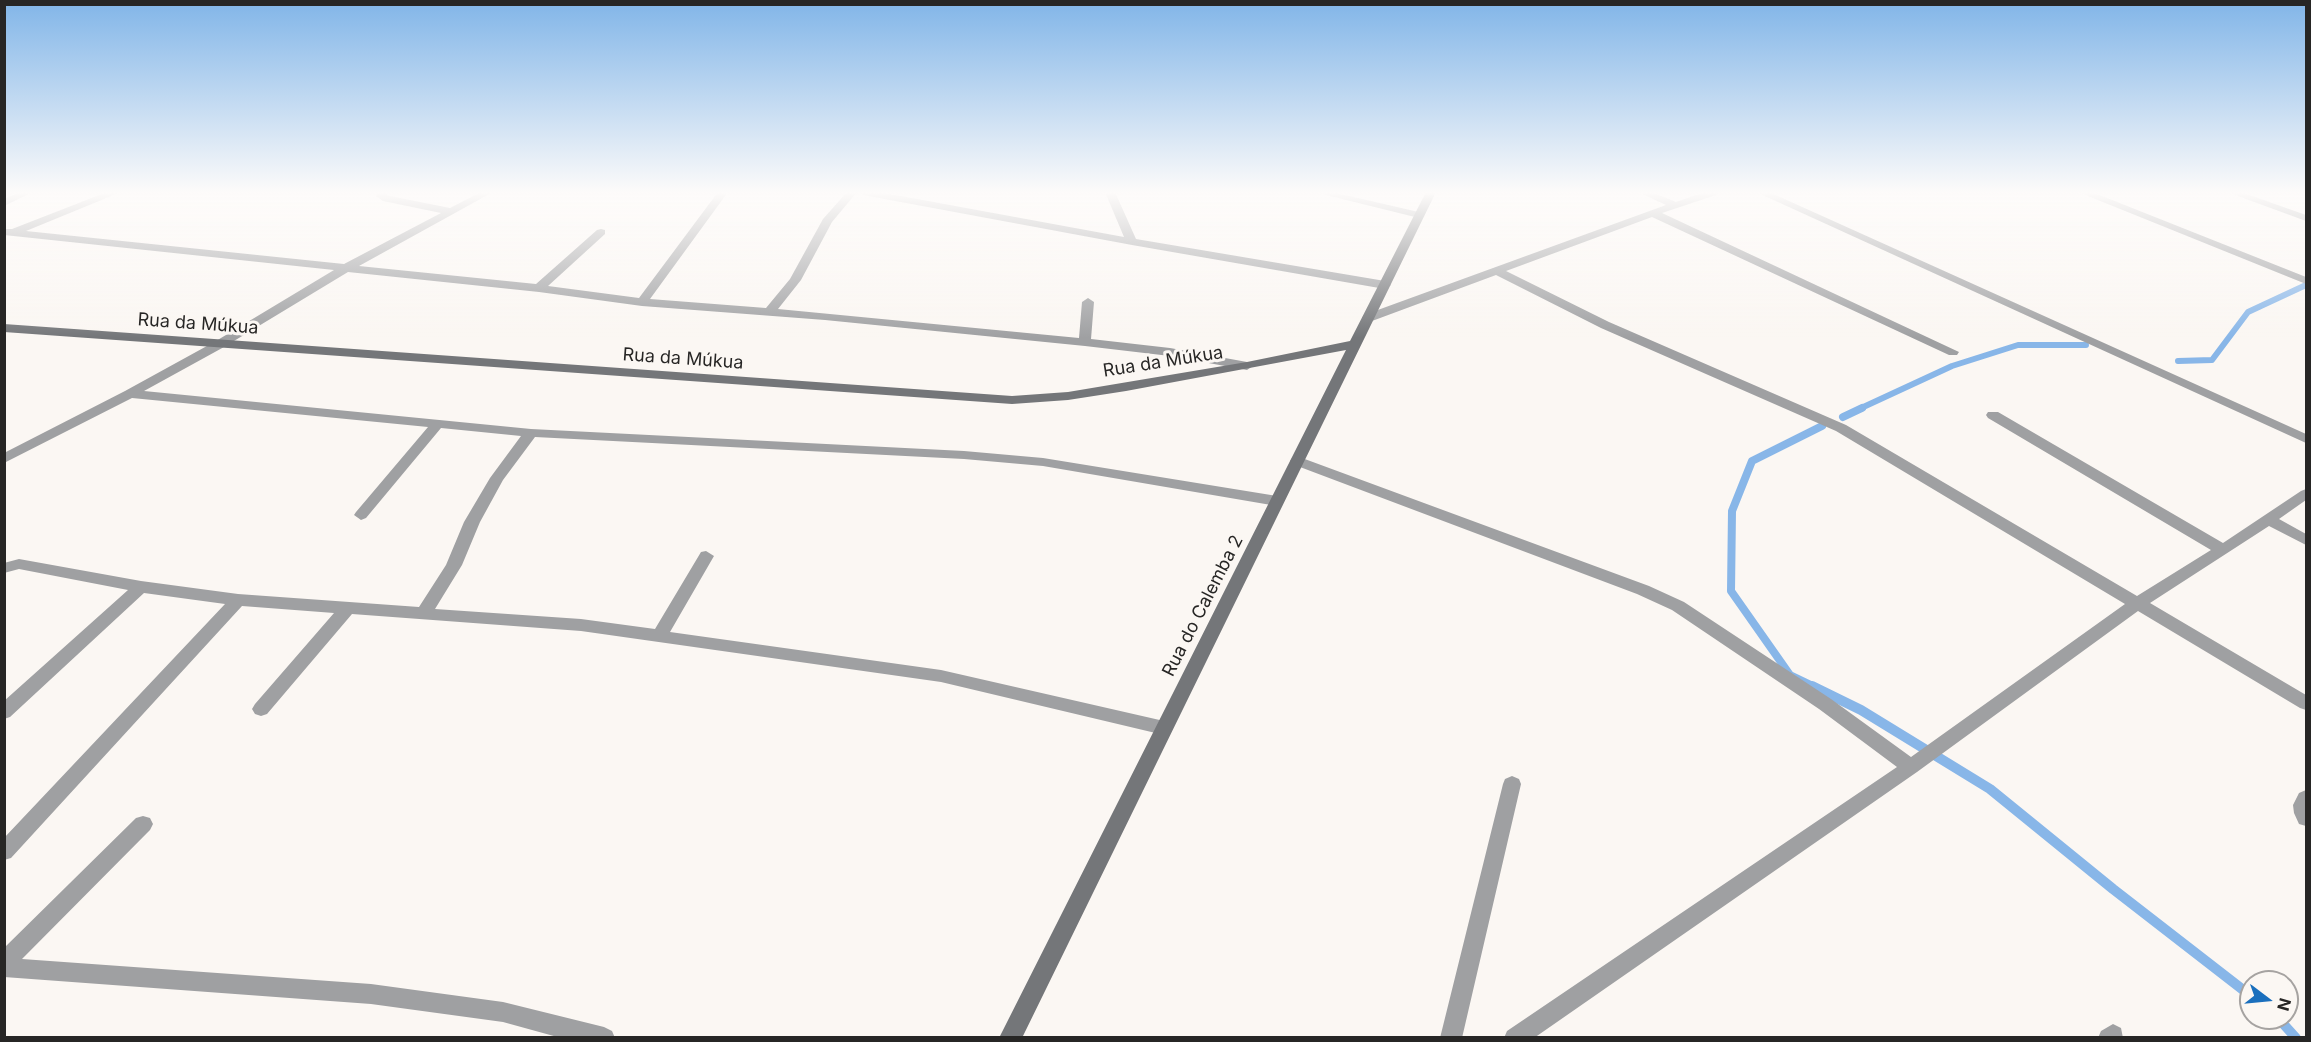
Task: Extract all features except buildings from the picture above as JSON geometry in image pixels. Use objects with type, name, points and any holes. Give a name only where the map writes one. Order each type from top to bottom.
[{"type":"street","points":[[81,241],[539,288],[642,302],[1085,342],[1170,352],[1248,366]]},
{"type":"street","points":[[4,459],[130,394],[220,344],[346,268],[398,241]]},
{"type":"street","points":[[539,288],[591,241]]},
{"type":"street","points":[[642,302],[687,241]]},
{"type":"street","points":[[769,312],[795,280],[816,241]]},
{"type":"street","points":[[1125,241],[1385,285]]},
{"type":"street","name":"Rua do Calemba 2","points":[[1010,1038],[1407,241]]},
{"type":"street","points":[[1368,318],[1578,241]]},
{"type":"street","points":[[1712,241],[1953,352]]},
{"type":"street","points":[[1868,241],[2307,439]]},
{"type":"street","points":[[2205,241],[2307,281]]},
{"type":"street","points":[[1497,271],[1605,325],[1841,428],[2307,703]]},
{"type":"street","points":[[1085,342],[1088,302]]},
{"type":"street","name":"Rua da Múkua","points":[[4,328],[1012,400],[1068,396],[1248,366],[1355,344]]},
{"type":"street","points":[[130,394],[531,434],[811,449],[964,454],[1043,462],[1277,501]]},
{"type":"street","points":[[1993,415],[2223,550]]},
{"type":"street","points":[[361,515],[437,425]]},
{"type":"street","points":[[423,615],[454,565],[472,522],[497,478],[531,434]]},
{"type":"street","points":[[1297,461],[1643,590],[1677,606],[1825,704],[1911,767]]},
{"type":"street","points":[[1515,1038],[1911,767],[2139,602],[2307,494]]},
{"type":"street","points":[[2268,519],[2307,540]]},
{"type":"street","points":[[659,636],[706,556]]},
{"type":"street","points":[[4,568],[19,564],[141,587],[238,600],[581,625],[941,676],[1164,728]]},
{"type":"street","points":[[4,712],[141,587]]},
{"type":"street","points":[[4,852],[238,600]]},
{"type":"street","points":[[261,709],[347,609]]},
{"type":"street","points":[[1451,1038],[1512,784]]},
{"type":"street","points":[[2307,798],[2302,805],[2303,813],[2307,818]]},
{"type":"street","points":[[4,965],[143,824]]},
{"type":"street","points":[[4,965],[371,994],[503,1012],[604,1038]]},
{"type":"waterway","points":[[2178,361],[2212,360],[2248,312],[2306,285]]},
{"type":"waterway","points":[[1859,409],[1952,366],[2018,345],[2086,345]]},
{"type":"waterway","points":[[1843,417],[1862,408]]},
{"type":"waterway","points":[[1815,687],[1790,675],[1731,591],[1732,511],[1752,461],[1822,426]]},
{"type":"waterway","points":[[1812,686],[1861,710],[1990,789],[2113,889],[2239,987]]},
{"type":"waterway","points":[[2289,1030],[2296,1038]]}]
